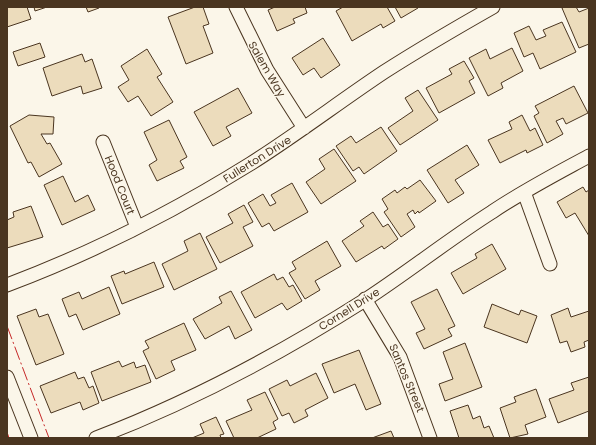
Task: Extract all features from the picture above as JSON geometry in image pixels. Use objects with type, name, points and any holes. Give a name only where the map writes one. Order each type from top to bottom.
[{"type":"street","name":"Salem Way","points":[[236,7],[267,70],[304,128]]},
{"type":"street","name":"Fullerton Drive","points":[[7,285],[64,263],[137,228],[229,177],[384,73],[437,39],[493,7]]},
{"type":"street","name":"Hood Court","points":[[103,142],[137,228]]},
{"type":"street","name":"Cornell Drive","points":[[96,438],[152,415],[228,378],[326,324],[365,299],[491,212],[589,156]]},
{"type":"street","points":[[524,192],[550,264]]},
{"type":"street","name":"Santos Street","points":[[365,299],[400,357],[430,438]]},
{"type":"street","points":[[7,376],[31,438]]},
{"type":"building","points":[[7,7],[27,7],[31,19],[7,27]]},
{"type":"building","points":[[34,7],[47,7],[35,11]]},
{"type":"building","points":[[86,7],[98,7],[99,8],[88,12]]},
{"type":"building","points":[[195,7],[203,7],[209,24],[203,26],[213,53],[186,64],[168,17]]},
{"type":"building","points":[[275,7],[305,7],[307,13],[293,19],[295,23],[277,31],[268,10]]},
{"type":"building","points":[[343,7],[387,7],[395,21],[383,28],[381,24],[352,41],[336,11]]},
{"type":"building","points":[[395,7],[418,7],[418,8],[401,18]]},
{"type":"building","points":[[576,7],[579,12],[589,8],[589,44],[579,48],[562,8]]},
{"type":"building","points":[[562,22],[576,52],[540,69],[533,53],[524,57],[514,33],[529,26],[536,40],[546,36],[543,30]]},
{"type":"building","points":[[323,38],[340,65],[321,78],[314,68],[303,75],[292,58]]},
{"type":"building","points":[[40,43],[45,57],[18,66],[13,52]]},
{"type":"building","points":[[512,48],[523,71],[501,83],[503,88],[488,96],[469,58],[486,49],[490,59]]},
{"type":"building","points":[[147,49],[162,74],[157,77],[173,102],[151,116],[138,96],[128,102],[118,87],[129,80],[121,66]]},
{"type":"building","points":[[82,54],[85,62],[92,59],[102,88],[83,94],[81,86],[52,96],[43,68]]},
{"type":"building","points":[[464,61],[474,78],[469,81],[475,93],[439,113],[426,88],[452,74],[449,69]]},
{"type":"building","points":[[574,86],[588,113],[566,124],[563,118],[556,121],[563,134],[547,143],[534,116],[539,113],[535,106]]},
{"type":"building","points":[[238,88],[252,113],[226,127],[231,136],[213,146],[194,112]]},
{"type":"building","points":[[418,90],[438,120],[400,145],[388,128],[413,111],[405,98]]},
{"type":"building","points":[[29,115],[54,117],[53,134],[41,134],[47,144],[50,143],[62,164],[39,177],[31,162],[28,163],[10,126]]},
{"type":"building","points":[[522,115],[530,131],[535,128],[543,145],[527,153],[526,150],[500,163],[488,140],[512,129],[509,122]]},
{"type":"building","points":[[169,120],[187,157],[180,161],[184,168],[157,181],[149,165],[157,160],[144,132]]},
{"type":"building","points":[[381,127],[397,151],[364,174],[359,167],[353,171],[336,146],[351,136],[356,143]]},
{"type":"building","points":[[467,145],[479,165],[455,180],[464,193],[448,203],[427,170]]},
{"type":"building","points":[[334,149],[356,181],[321,204],[306,182],[325,169],[319,159]]},
{"type":"building","points":[[63,176],[75,202],[88,195],[95,210],[62,225],[44,185]]},
{"type":"building","points":[[420,180],[436,201],[419,213],[418,211],[415,214],[413,210],[407,214],[415,227],[401,237],[384,212],[388,209],[382,199],[395,190],[397,193],[405,187],[407,189]]},
{"type":"building","points":[[292,183],[308,212],[274,231],[269,223],[262,227],[248,203],[263,194],[270,206],[276,203],[271,195]]},
{"type":"building","points":[[583,187],[586,192],[589,190],[589,236],[575,213],[566,218],[557,202]]},
{"type":"building","points":[[244,205],[253,222],[243,227],[253,246],[220,263],[206,237],[233,223],[228,214]]},
{"type":"building","points":[[31,206],[43,237],[7,248],[7,220],[14,217],[13,212]]},
{"type":"building","points":[[373,212],[383,227],[388,224],[398,239],[384,249],[382,246],[356,262],[342,241],[364,226],[360,221]]},
{"type":"building","points":[[200,233],[217,269],[174,290],[162,264],[188,251],[184,241]]},
{"type":"building","points":[[327,241],[341,266],[315,281],[320,290],[305,299],[289,273],[296,269],[292,262]]},
{"type":"building","points":[[492,244],[506,269],[463,294],[451,273],[477,258],[475,254]]},
{"type":"building","points":[[154,262],[164,287],[122,304],[111,276],[124,271],[125,274]]},
{"type":"building","points":[[274,274],[277,280],[283,277],[289,287],[293,285],[302,301],[287,310],[282,303],[255,318],[241,292]]},
{"type":"building","points":[[109,287],[120,314],[83,330],[76,314],[69,317],[62,299],[79,292],[82,299]]},
{"type":"building","points":[[437,289],[455,326],[448,329],[452,336],[424,349],[416,333],[425,329],[411,302]]},
{"type":"building","points":[[231,291],[252,330],[235,339],[229,326],[205,339],[193,319],[222,303],[219,297]]},
{"type":"building","points":[[492,304],[519,315],[521,310],[537,316],[527,343],[484,327]]},
{"type":"building","points":[[568,308],[571,317],[589,311],[589,340],[584,342],[585,347],[571,352],[567,341],[560,343],[551,315]]},
{"type":"building","points":[[36,309],[39,317],[48,314],[64,354],[36,365],[17,316]]},
{"type":"building","points":[[184,323],[196,350],[171,361],[175,370],[156,379],[143,351],[149,348],[145,341]]},
{"type":"building","points":[[465,343],[482,387],[445,401],[439,384],[453,379],[443,352]]},
{"type":"building","points":[[359,350],[381,404],[366,410],[355,384],[334,393],[322,364]]},
{"type":"building","points":[[119,361],[122,367],[134,362],[136,368],[145,365],[151,382],[102,401],[91,372]]},
{"type":"building","points":[[75,372],[78,379],[84,377],[89,388],[93,386],[99,403],[83,410],[80,402],[51,413],[40,386]]},
{"type":"building","points":[[316,373],[328,398],[305,410],[308,416],[294,423],[289,413],[282,416],[269,389],[287,380],[290,386]]},
{"type":"building","points":[[589,377],[589,411],[558,423],[549,399],[574,390],[571,383]]},
{"type":"building","points":[[536,389],[546,417],[525,425],[528,434],[510,438],[500,408],[516,402],[514,397]]},
{"type":"building","points":[[265,392],[278,419],[273,422],[276,429],[257,438],[234,438],[226,421],[252,410],[247,400]]},
{"type":"building","points":[[468,405],[473,419],[480,416],[484,428],[489,426],[494,438],[459,438],[450,411]]},
{"type":"building","points":[[216,417],[224,434],[220,435],[221,438],[192,438],[204,433],[200,424]]},
{"type":"building","points":[[391,431],[394,438],[372,438]]},
{"type":"power","points":[[7,326],[49,438]]},
{"type":"power","points":[[7,432],[9,438]]}]
